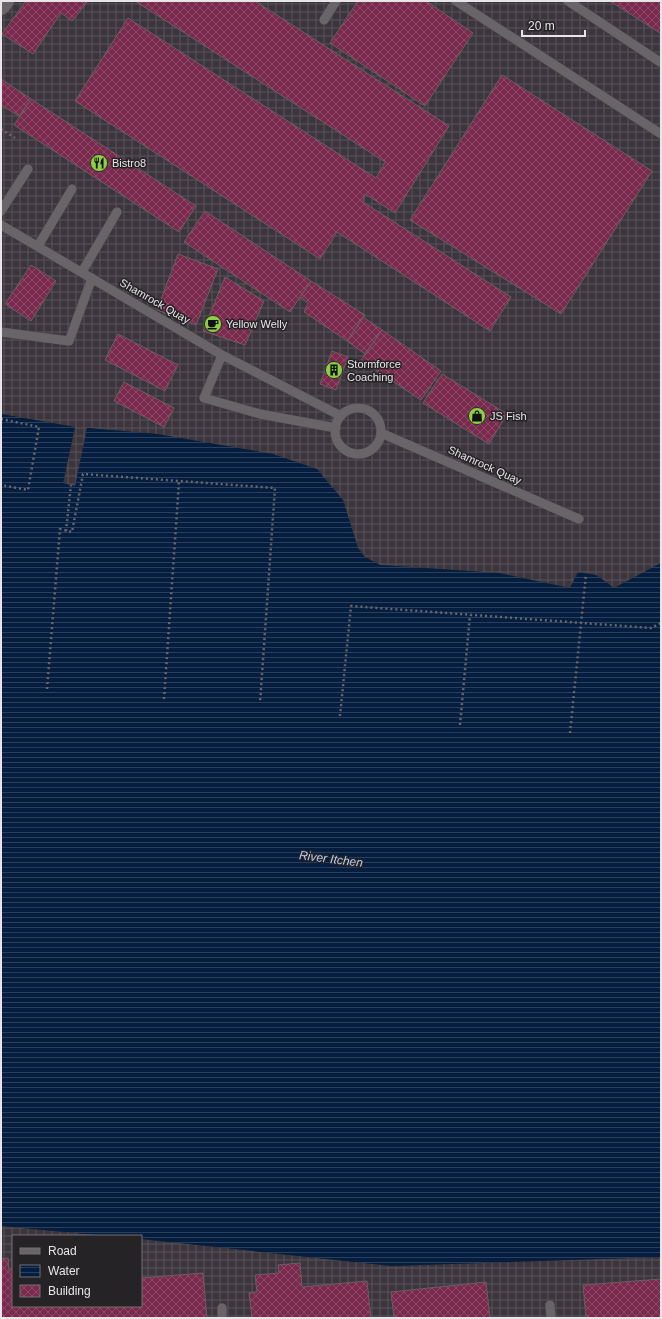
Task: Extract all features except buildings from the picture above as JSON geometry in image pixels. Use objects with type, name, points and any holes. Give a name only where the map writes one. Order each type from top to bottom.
[{"type":"street","points":[[1,6],[5,1]]},
{"type":"lane","points":[[324,20],[336,1]]},
{"type":"lane","points":[[456,1],[661,134]]},
{"type":"lane","points":[[568,1],[660,62]]},
{"type":"lane","points":[[1,211],[28,169]]},
{"type":"lane","points":[[38,246],[72,189]]},
{"type":"lane","points":[[82,272],[117,212]]},
{"type":"lane","name":"Shamrock Quay","points":[[1,225],[222,355],[341,416]]},
{"type":"lane","points":[[1,332],[69,341],[92,278]]},
{"type":"lane","points":[[222,355],[204,398],[260,414],[336,428]]},
{"type":"lane","points":[[360,408],[367,410],[379,420],[381,433],[380,438],[373,448],[365,453],[357,454],[346,450],[341,445],[336,436],[336,428],[341,416],[352,409],[360,408]]},
{"type":"lane","name":"Shamrock Quay","points":[[381,433],[579,519]]},
{"type":"lane","points":[[550,1305],[551,1318]]},
{"type":"lane","points":[[222,1308],[222,1318]]},
{"type":"path","points":[[1,129],[15,138]]},
{"type":"path","points":[[1,419],[39,427],[28,490],[1,485]]},
{"type":"path","points":[[47,689],[60,529],[72,532],[83,474],[275,488],[260,703]]},
{"type":"path","points":[[164,699],[179,482]]},
{"type":"path","points":[[66,531],[71,485]]},
{"type":"path","points":[[570,733],[586,574]]},
{"type":"path","points":[[340,716],[351,606],[651,628],[661,623]]},
{"type":"path","points":[[460,725],[470,615]]},
{"type":"shaded area","points":[[1,1],[661,1],[661,563],[614,588],[596,575],[578,572],[570,588],[499,573],[380,565],[365,557],[358,548],[343,500],[273,454],[157,434],[88,428],[76,487],[63,484],[75,427],[1,414]]},
{"type":"shaded area","points":[[1,1226],[96,1235],[12,1235],[12,1307],[142,1307],[142,1239],[392,1266],[661,1257],[661,1318],[1,1318]]},
{"type":"water","name":"River Itchen","points":[[1,414],[75,427],[63,483],[75,486],[87,428],[157,434],[273,454],[317,469],[343,500],[358,548],[365,557],[380,565],[499,573],[570,588],[578,572],[596,575],[614,588],[661,563],[661,1257],[392,1266],[142,1239],[142,1235],[96,1235],[1,1226]]},
{"type":"place","name":"Bistro8","points":[[99,163]]},
{"type":"place","name":"Yellow Welly","points":[[213,324]]},
{"type":"place","name":"Stormforce Coaching","points":[[334,370]]},
{"type":"place","name":"JS Fish","points":[[477,416]]}]
